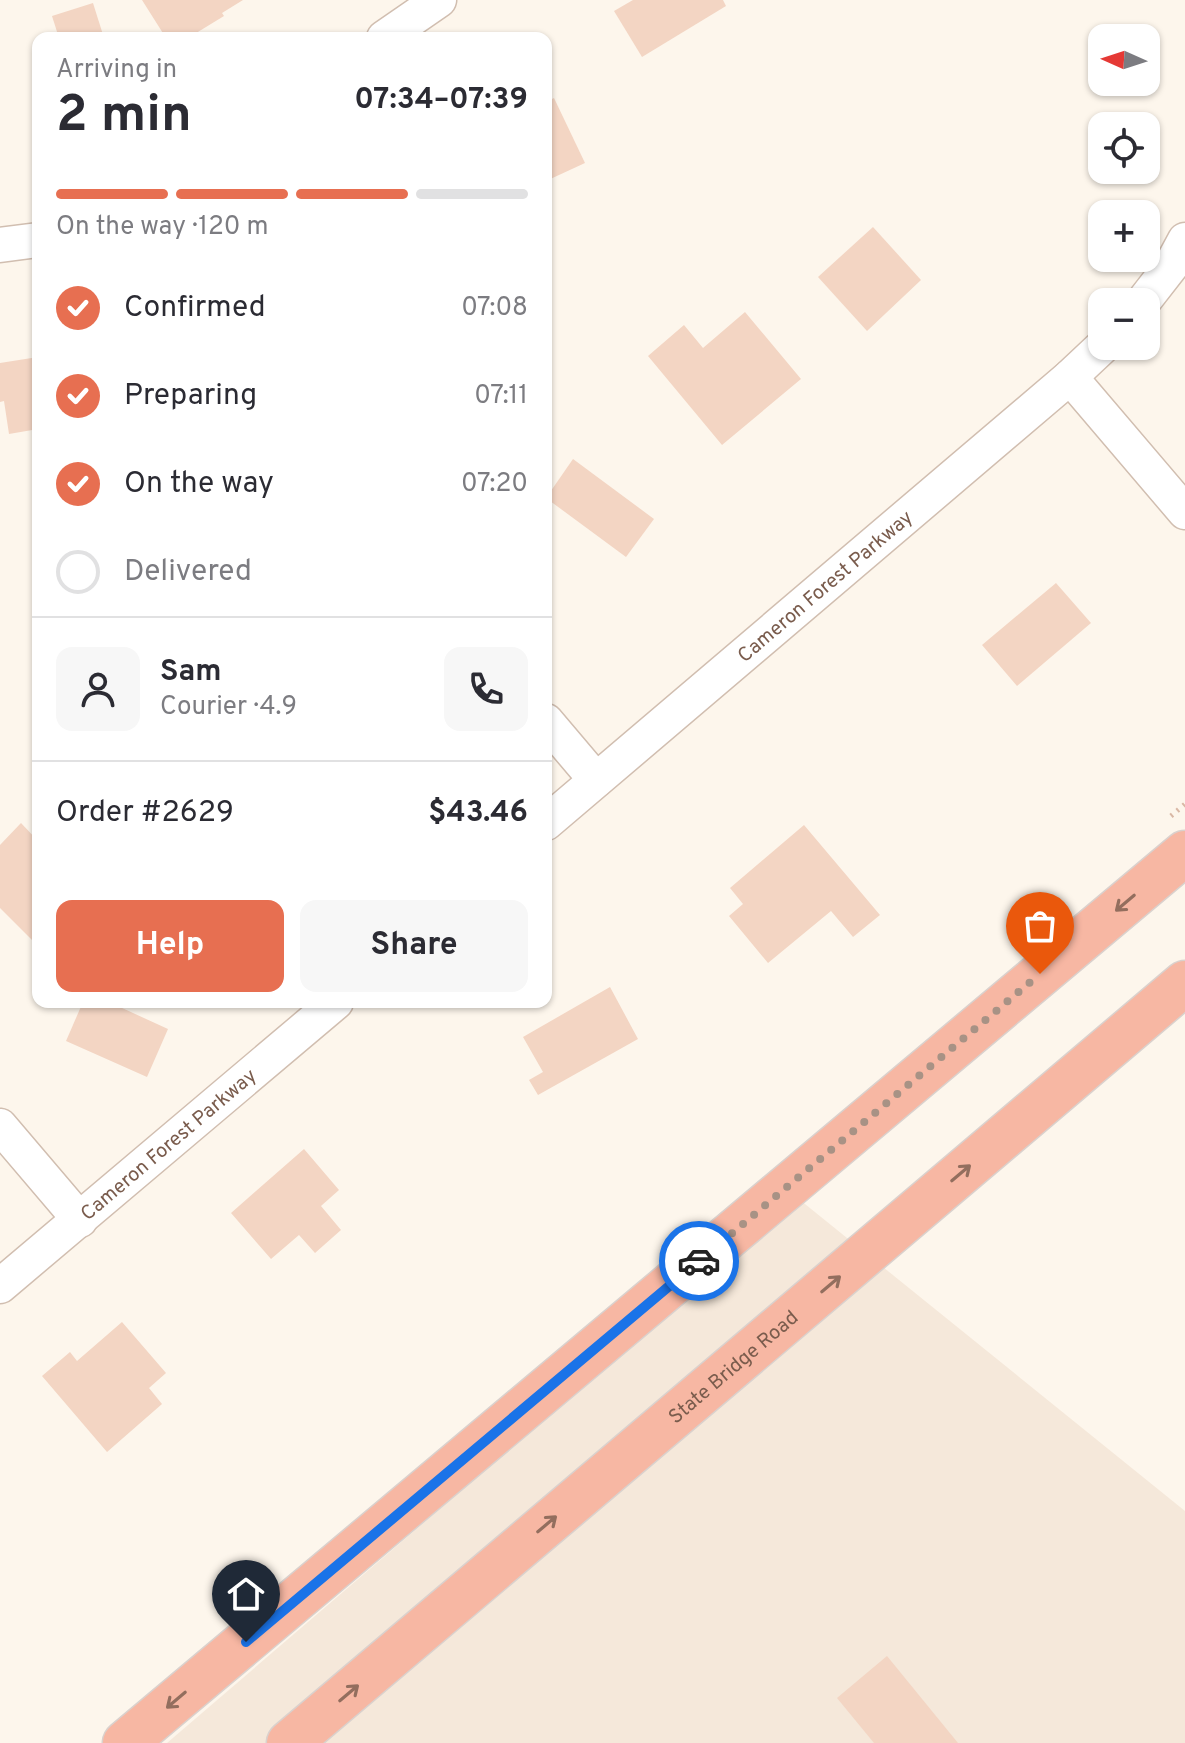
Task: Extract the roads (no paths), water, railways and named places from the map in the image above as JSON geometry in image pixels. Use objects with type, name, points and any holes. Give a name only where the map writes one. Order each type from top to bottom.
[{"type":"highway","points":[[125,1743],[1185,853]]},
{"type":"highway","name":"State Bridge Road","points":[[289,1743],[1182,988]]},
{"type":"street","points":[[393,32],[439,0]]},
{"type":"street","points":[[1154,288],[1185,240]]},
{"type":"street","points":[[0,245],[32,241]]},
{"type":"street","name":"Cameron Forest Parkway","points":[[552,818],[1088,360]]},
{"type":"street","points":[[1070,377],[1185,512]]},
{"type":"street","points":[[552,728],[596,780]]},
{"type":"street","name":"Cameron Forest Parkway","points":[[0,1286],[329,1008]]},
{"type":"street","points":[[0,1126],[80,1220]]}]
